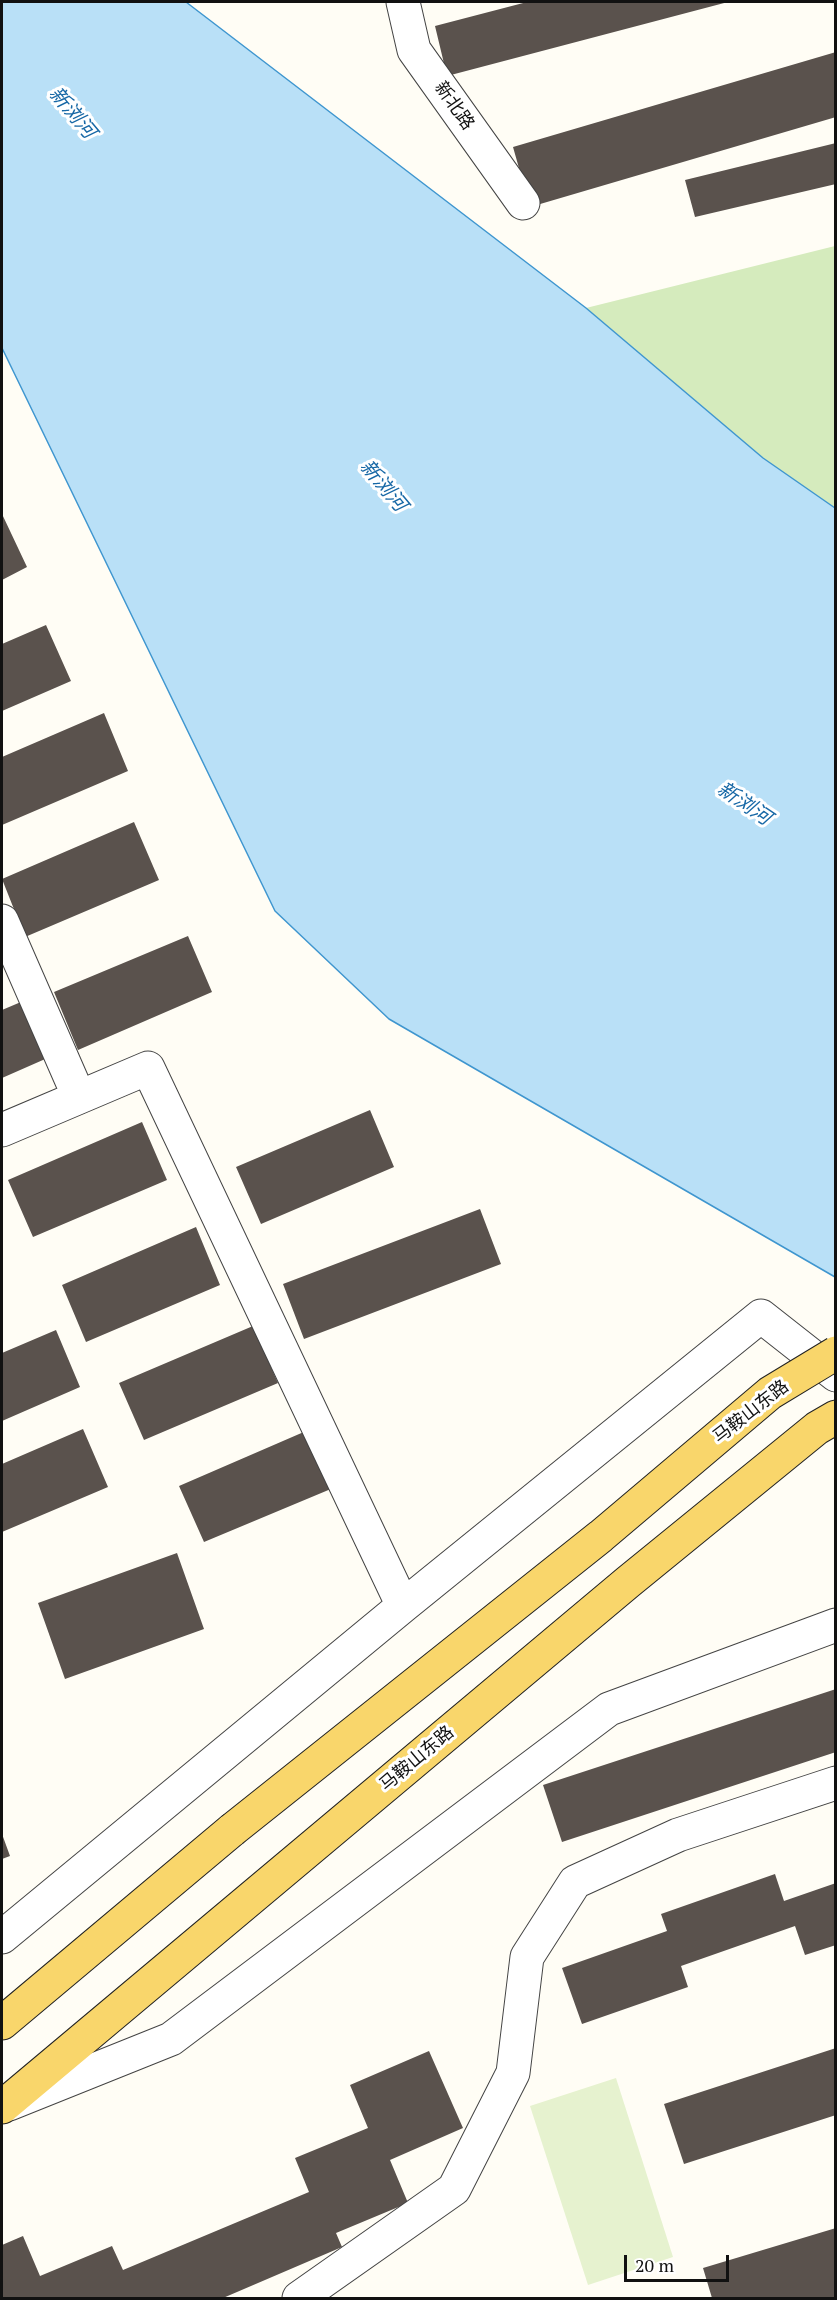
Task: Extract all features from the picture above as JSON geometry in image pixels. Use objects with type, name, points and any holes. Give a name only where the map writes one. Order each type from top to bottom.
[{"type":"main road","name":"马鞍山东路","points":[[2,2023],[232,1830],[602,1536],[770,1393],[836,1353]]},
{"type":"main road","name":"马鞍山东路","points":[[2,2107],[628,1582],[818,1428],[836,1417]]},
{"type":"street","name":"新北路","points":[[403,2],[414,50],[523,203]]},
{"type":"street","points":[[2,921],[80,1097]]},
{"type":"street","points":[[2,1130],[148,1068],[403,1606]]},
{"type":"street","points":[[2,1937],[403,1606],[761,1316],[836,1375]]},
{"type":"street","points":[[2,2107],[171,2039],[609,1709],[836,1625]]},
{"type":"street","points":[[299,2298],[454,2189],[513,2073],[527,1957],[575,1882],[678,1835],[836,1783]]},
{"type":"green space","points":[[835,246],[835,508],[763,458],[586,308]]},
{"type":"green space","points":[[616,2078],[673,2257],[588,2285],[530,2106]]},
{"type":"water","name":"新浏河","points":[[2,2],[186,2],[586,308],[763,458],[835,508],[835,1277],[389,1019],[275,911],[2,348]]},
{"type":"building","points":[[527,2],[728,2],[447,76],[435,26]]},
{"type":"building","points":[[836,52],[836,117],[530,207],[513,147]]},
{"type":"building","points":[[836,143],[836,184],[695,217],[685,180]]},
{"type":"building","points":[[2,514],[27,567],[2,580]]},
{"type":"building","points":[[46,625],[71,681],[2,711],[2,644]]},
{"type":"building","points":[[104,713],[128,771],[2,825],[2,757]]},
{"type":"building","points":[[134,822],[159,880],[25,937],[2,879]]},
{"type":"building","points":[[188,936],[212,992],[78,1050],[54,992]]},
{"type":"building","points":[[28,999],[52,1056],[2,1078],[2,1010]]},
{"type":"building","points":[[370,1110],[394,1167],[261,1224],[236,1167]]},
{"type":"building","points":[[142,1122],[167,1180],[33,1237],[8,1180]]},
{"type":"building","points":[[480,1209],[501,1264],[304,1339],[283,1284]]},
{"type":"building","points":[[196,1227],[220,1285],[86,1342],[62,1285]]},
{"type":"building","points":[[253,1326],[278,1383],[144,1440],[119,1383]]},
{"type":"building","points":[[56,1330],[80,1387],[2,1421],[2,1353]]},
{"type":"building","points":[[313,1428],[338,1486],[204,1542],[179,1486]]},
{"type":"building","points":[[83,1429],[108,1487],[2,1532],[2,1464]]},
{"type":"building","points":[[177,1553],[204,1629],[65,1679],[38,1603]]},
{"type":"building","points":[[836,1689],[836,1752],[562,1842],[543,1785]]},
{"type":"building","points":[[2,1834],[10,1856],[2,1859]]},
{"type":"building","points":[[775,1874],[784,1901],[836,1883],[836,1945],[805,1955],[795,1926],[681,1966],[688,1987],[582,2024],[562,1968],[667,1931],[661,1914]]},
{"type":"building","points":[[836,2048],[836,2115],[684,2164],[664,2104]]},
{"type":"building","points":[[429,2051],[463,2128],[390,2160],[408,2203],[336,2233],[342,2247],[223,2298],[2,2298],[2,2245],[23,2236],[40,2276],[112,2246],[123,2270],[309,2192],[295,2158],[368,2128],[350,2085]]},
{"type":"building","points":[[836,2228],[836,2298],[712,2298],[703,2268]]}]
